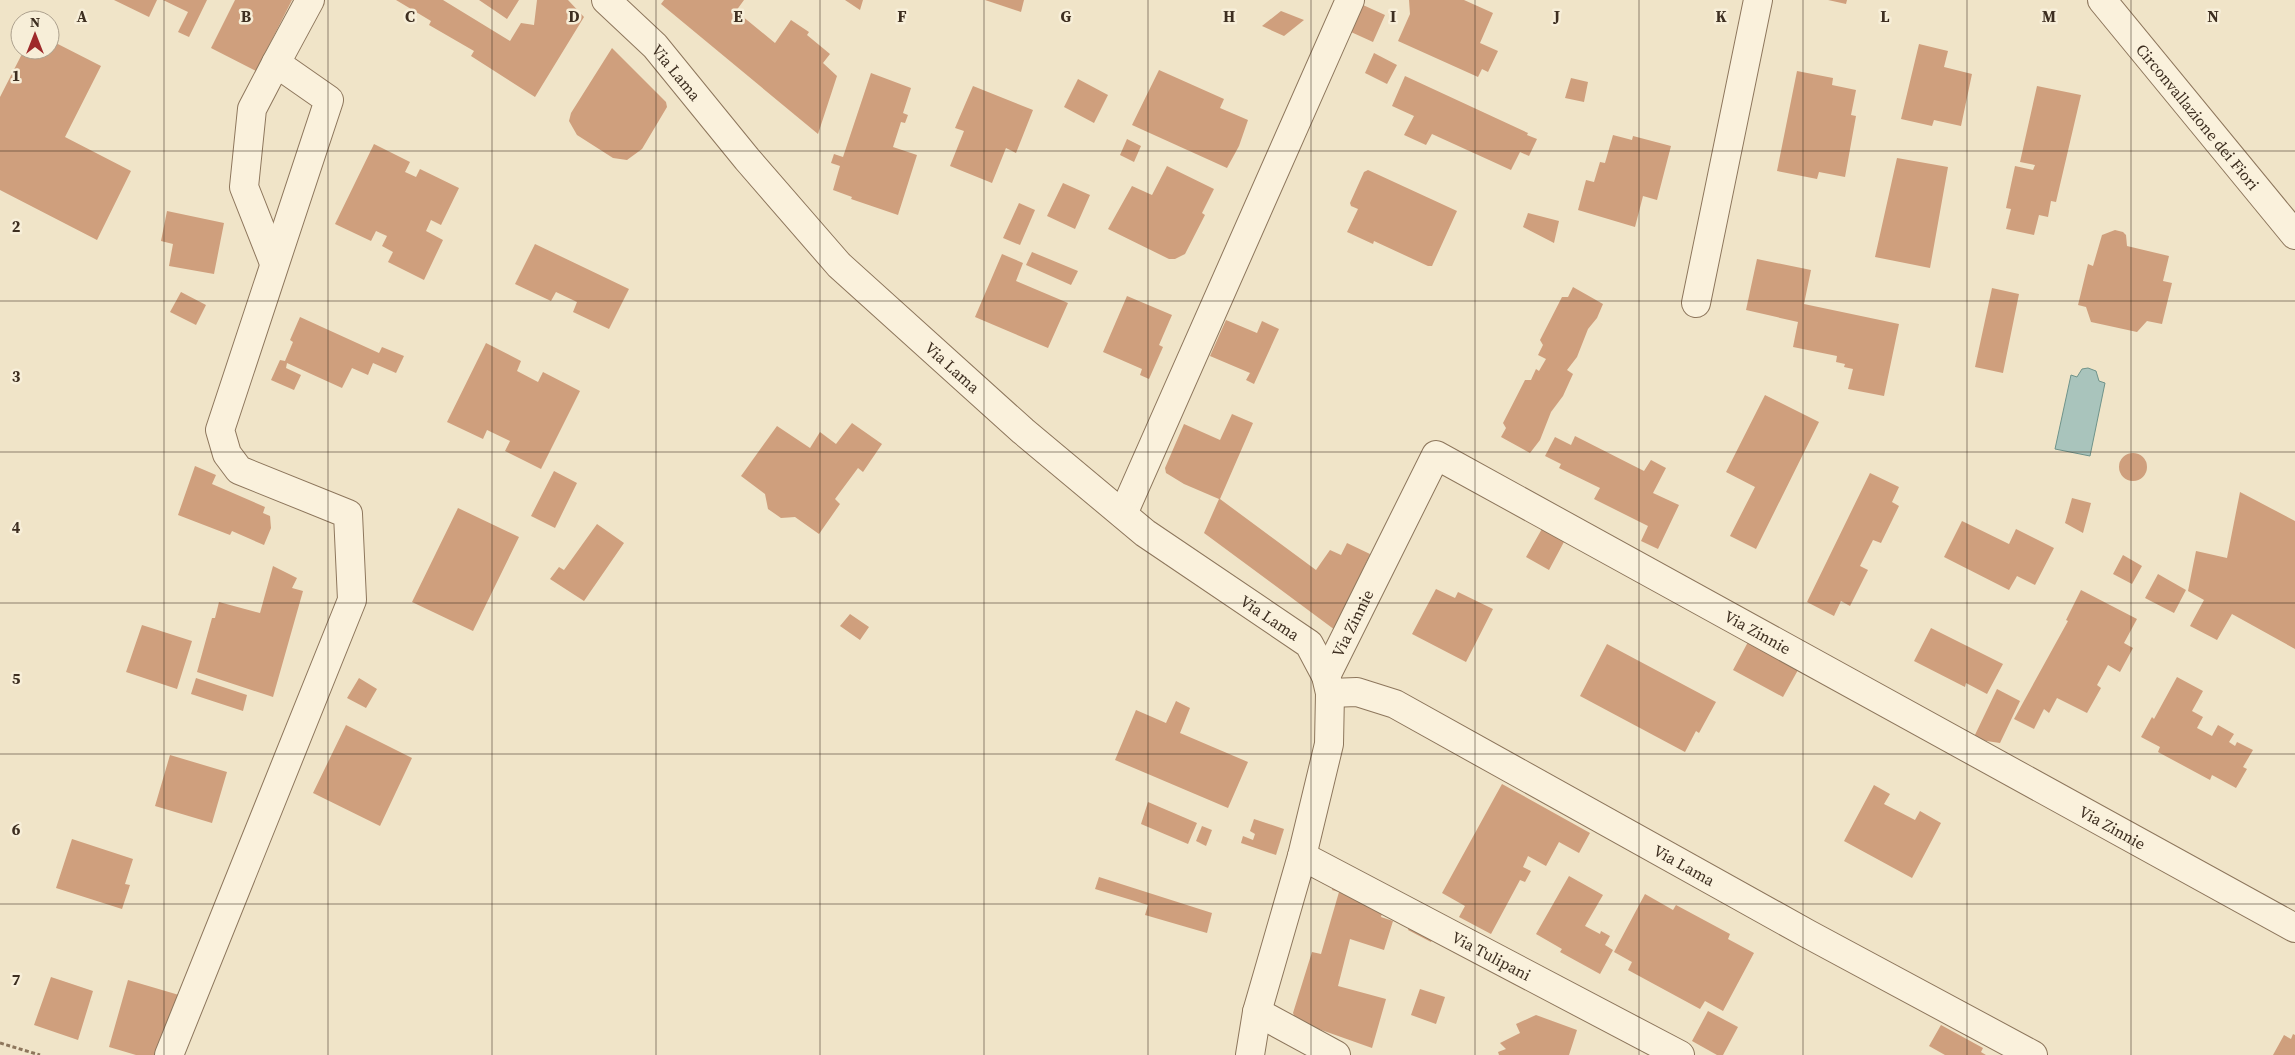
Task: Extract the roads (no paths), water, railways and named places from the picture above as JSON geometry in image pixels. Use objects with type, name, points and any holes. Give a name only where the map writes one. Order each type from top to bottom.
[{"type":"street","points":[[274,263],[244,187],[252,109],[310,0]]},
{"type":"street","name":"Via Lama","points":[[606,0],[655,46],[747,159],[839,265],[1023,431],[1145,533],[1309,644],[1328,684],[1329,744],[1302,856],[1257,1012],[1250,1055]]},
{"type":"street","points":[[1123,514],[1350,0]]},
{"type":"street","points":[[1696,303],[1758,0]]},
{"type":"street","name":"Circonvallazione dei Fiori","points":[[2102,0],[2295,234]]},
{"type":"street","points":[[169,1055],[352,600],[348,514],[239,470],[227,454],[220,430],[329,100],[276,63]]},
{"type":"street","name":"Via Zinnie","points":[[1328,684],[1436,455],[2295,928]]},
{"type":"street","name":"Via Lama","points":[[1328,684],[1395,704],[1808,934],[2033,1055]]},
{"type":"street","name":"Via Tulipani","points":[[1302,856],[1680,1055]]},
{"type":"street","points":[[1257,1012],[1336,1055]]},
{"type":"water","points":[[2088,368],[2096,371],[2099,381],[2105,383],[2090,456],[2055,449],[2071,375],[2077,377],[2082,369]]}]
